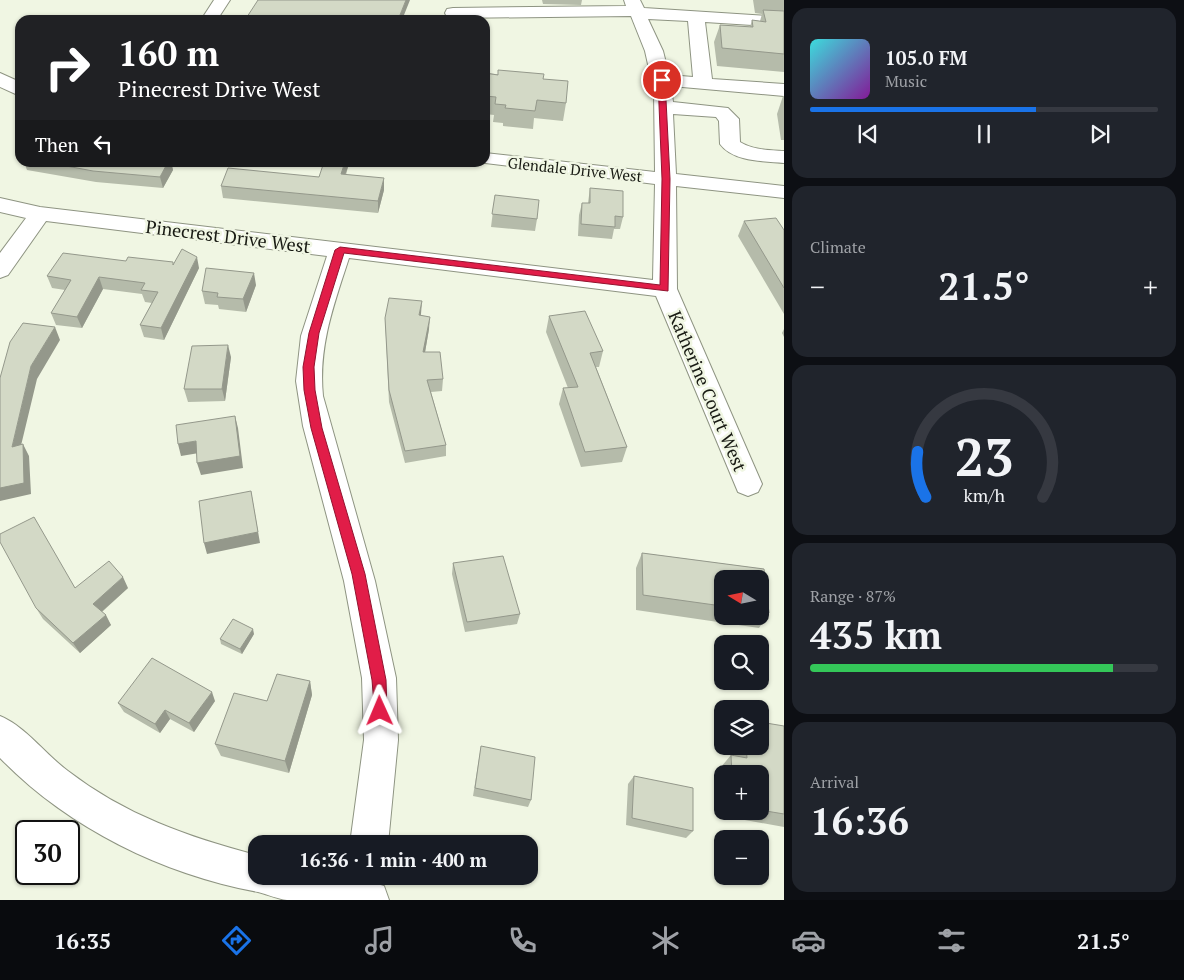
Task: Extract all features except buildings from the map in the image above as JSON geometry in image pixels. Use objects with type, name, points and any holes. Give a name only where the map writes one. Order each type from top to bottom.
[{"type":"street","points":[[212,15],[222,0]]},
{"type":"street","points":[[672,0],[673,5],[709,9],[718,18]]},
{"type":"street","points":[[727,1],[777,21]]},
{"type":"street","points":[[453,13],[636,8],[696,16],[777,21]]},
{"type":"street","name":"Katherine Court West","points":[[636,8],[654,51],[662,80],[666,179],[665,289],[748,484]]},
{"type":"street","points":[[696,16],[703,83]]},
{"type":"street","points":[[0,79],[15,87]]},
{"type":"street","points":[[662,80],[784,90]]},
{"type":"street","points":[[664,107],[721,112],[729,119],[730,144],[736,149],[784,157]]},
{"type":"street","name":"Glendale Drive West","points":[[490,160],[784,192]]},
{"type":"street","name":"Pinecrest Drive West","points":[[0,205],[40,214],[665,289]]},
{"type":"street","points":[[0,270],[40,214]]},
{"type":"street","points":[[340,250],[314,333],[308,367],[317,428],[358,574],[379,680],[380,742],[370,835]]},
{"type":"street","points":[[0,733],[47,780],[122,828],[165,847],[225,867],[248,872]]},
{"type":"street","points":[[314,885],[365,894]]},
{"type":"route","points":[[380,711],[379,680],[358,574],[334,482],[317,428],[308,367],[314,333],[340,250],[665,289],[666,179],[662,80]]}]
